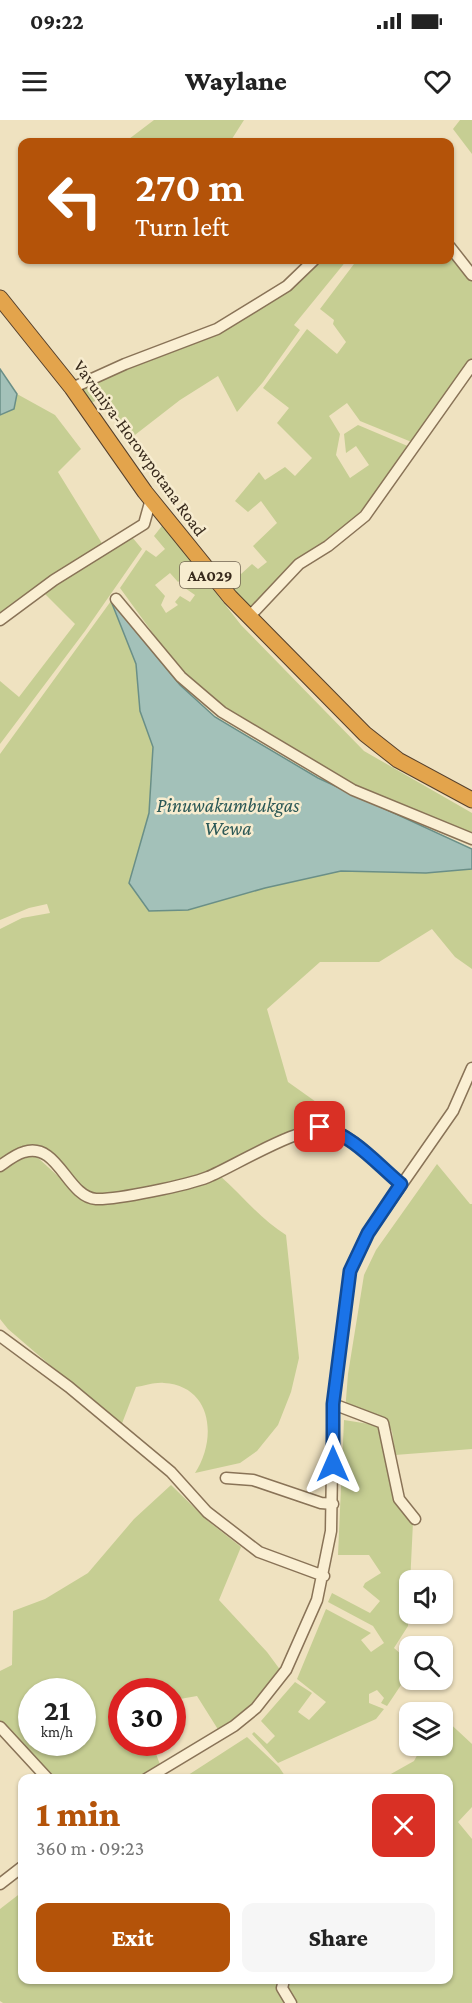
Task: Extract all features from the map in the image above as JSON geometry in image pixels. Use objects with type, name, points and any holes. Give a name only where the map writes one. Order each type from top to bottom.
[{"type":"highway","name":"Vavuniya-Horowpotana Road","points":[[0,298],[72,388],[151,499],[212,578],[365,734],[398,760],[472,800]]},
{"type":"street","points":[[454,253],[472,275]]},
{"type":"street","points":[[72,388],[125,364],[217,329],[287,286],[310,264]]},
{"type":"street","points":[[249,617],[299,564],[328,546],[365,516],[472,365]]},
{"type":"street","points":[[0,620],[54,580],[144,524],[151,499]]},
{"type":"street","points":[[116,600],[181,677],[222,712],[353,790],[472,839]]},
{"type":"street","points":[[154,1774],[234,1726],[273,1689],[286,1670],[317,1600],[324,1576],[333,1504],[333,1404],[350,1271],[368,1233],[453,1111],[472,1068]]},
{"type":"street","points":[[0,1166],[24,1151],[33,1152],[52,1158],[78,1190],[93,1199],[113,1199],[206,1178],[270,1146],[320,1127],[334,1130],[374,1159],[401,1184]]},
{"type":"street","points":[[0,1336],[69,1387],[171,1472],[207,1512],[259,1552],[324,1576]]},
{"type":"street","points":[[333,1404],[383,1423],[399,1499],[415,1520]]},
{"type":"street","points":[[226,1478],[253,1480],[321,1503],[333,1504]]},
{"type":"street","points":[[0,1727],[43,1774]]},
{"type":"street","points":[[0,1884],[18,1870]]},
{"type":"street","points":[[283,1984],[282,1988],[291,2003]]},
{"type":"green space","points":[[154,120],[244,120],[233,138],[130,138]]},
{"type":"green space","points":[[460,120],[472,120],[472,154],[453,129]]},
{"type":"green space","points":[[454,255],[472,276],[472,359],[414,443],[360,421],[347,403],[329,416],[340,434],[336,455],[350,478],[369,465],[356,446],[346,453],[344,434],[358,425],[410,447],[361,511],[332,538],[296,561],[247,610],[218,577],[232,566],[241,574],[252,564],[258,569],[267,562],[253,546],[277,523],[261,501],[248,512],[235,501],[259,472],[265,480],[285,467],[295,476],[312,458],[277,423],[289,408],[263,388],[307,329],[337,354],[346,342],[333,324],[334,320],[320,309],[354,264],[454,264]]},
{"type":"green space","points":[[316,264],[344,264],[294,325],[300,330],[263,382],[237,412],[218,376],[180,400],[131,438],[100,399],[86,405],[76,389],[219,332],[289,288]]},
{"type":"green space","points":[[17,394],[55,415],[81,449],[58,472],[103,545],[132,537],[142,549],[85,631],[0,744],[0,681],[19,697],[75,624],[43,592],[0,624],[0,415],[14,408]]},
{"type":"green space","points":[[165,522],[197,567],[178,582],[170,573],[155,585],[165,596],[161,605],[166,613],[178,605],[175,602],[180,596],[190,602],[195,595],[182,586],[202,575],[241,625],[364,751],[472,813],[472,836],[354,788],[224,710],[184,676],[120,588],[146,550],[156,557],[165,549],[154,536]]},
{"type":"green space","points":[[111,601],[136,664],[140,711],[153,747],[149,813],[129,883],[265,888],[341,871],[426,873],[472,869],[472,969],[455,957],[432,929],[379,962],[320,962],[267,1009],[288,1082],[333,1114],[326,1124],[294,1133],[206,1176],[157,1188],[94,1196],[82,1190],[48,1152],[0,1162],[0,929],[22,918],[50,913],[47,904],[29,908],[0,920],[0,754]]},
{"type":"green space","points":[[36,1156],[84,1200],[219,1175],[259,1214],[286,1235],[299,1358],[291,1392],[278,1425],[257,1451],[240,1463],[195,1473],[202,1460],[208,1431],[201,1404],[193,1394],[180,1386],[164,1383],[136,1387],[121,1426],[8,1329],[0,1319],[0,1168],[23,1158]]},
{"type":"green space","points":[[437,1164],[472,1204],[472,1449],[395,1455],[392,1431],[383,1420],[345,1412],[348,1374],[364,1275],[376,1250]]},
{"type":"green space","points":[[344,1420],[382,1426],[397,1500],[413,1522],[411,1570],[399,1570],[399,1624],[408,1624],[394,1648],[399,1652],[399,1688],[387,1706],[381,1703],[384,1698],[377,1690],[369,1694],[369,1703],[384,1709],[376,1719],[278,1763],[252,1734],[254,1732],[267,1744],[275,1736],[261,1721],[295,1682],[312,1693],[298,1712],[309,1720],[326,1702],[297,1679],[326,1609],[371,1633],[361,1640],[371,1652],[384,1643],[373,1626],[328,1602],[332,1593],[370,1613],[380,1601],[363,1587],[365,1583],[381,1573],[369,1555],[338,1555]]},
{"type":"green space","points":[[171,1485],[208,1521],[241,1547],[219,1600],[267,1652],[284,1675],[264,1708],[224,1739],[197,1696],[186,1698],[186,1678],[108,1678],[108,1756],[157,1756],[162,1770],[158,1774],[49,1774],[32,1756],[96,1756],[96,1678],[18,1678],[18,1741],[0,1722],[0,1671],[12,1665],[13,1611],[45,1599],[88,1573],[134,1519]]},
{"type":"green space","points":[[453,1726],[472,1744],[472,1807],[458,1822],[472,1839],[472,2003],[294,2003],[285,1984],[453,1984],[453,1774],[391,1774],[414,1761],[417,1756],[453,1756]]},
{"type":"green space","points":[[247,1737],[284,1774],[190,1774]]},
{"type":"green space","points":[[18,1895],[18,1984],[276,1984],[276,1988],[284,2003],[3,2003],[0,2001],[0,1909]]},
{"type":"water","points":[[0,369],[17,394],[14,409],[0,415]]},
{"type":"water","name":"Pinuwakumbukgas Wewa","points":[[111,601],[180,685],[215,717],[318,778],[472,849],[472,869],[426,873],[341,871],[265,888],[188,910],[149,911],[129,883],[149,813],[153,747],[140,711],[136,664]]},
{"type":"route","points":[[320,1127],[334,1130],[374,1159],[401,1184],[368,1233],[350,1271],[333,1404],[333,1464]]}]
